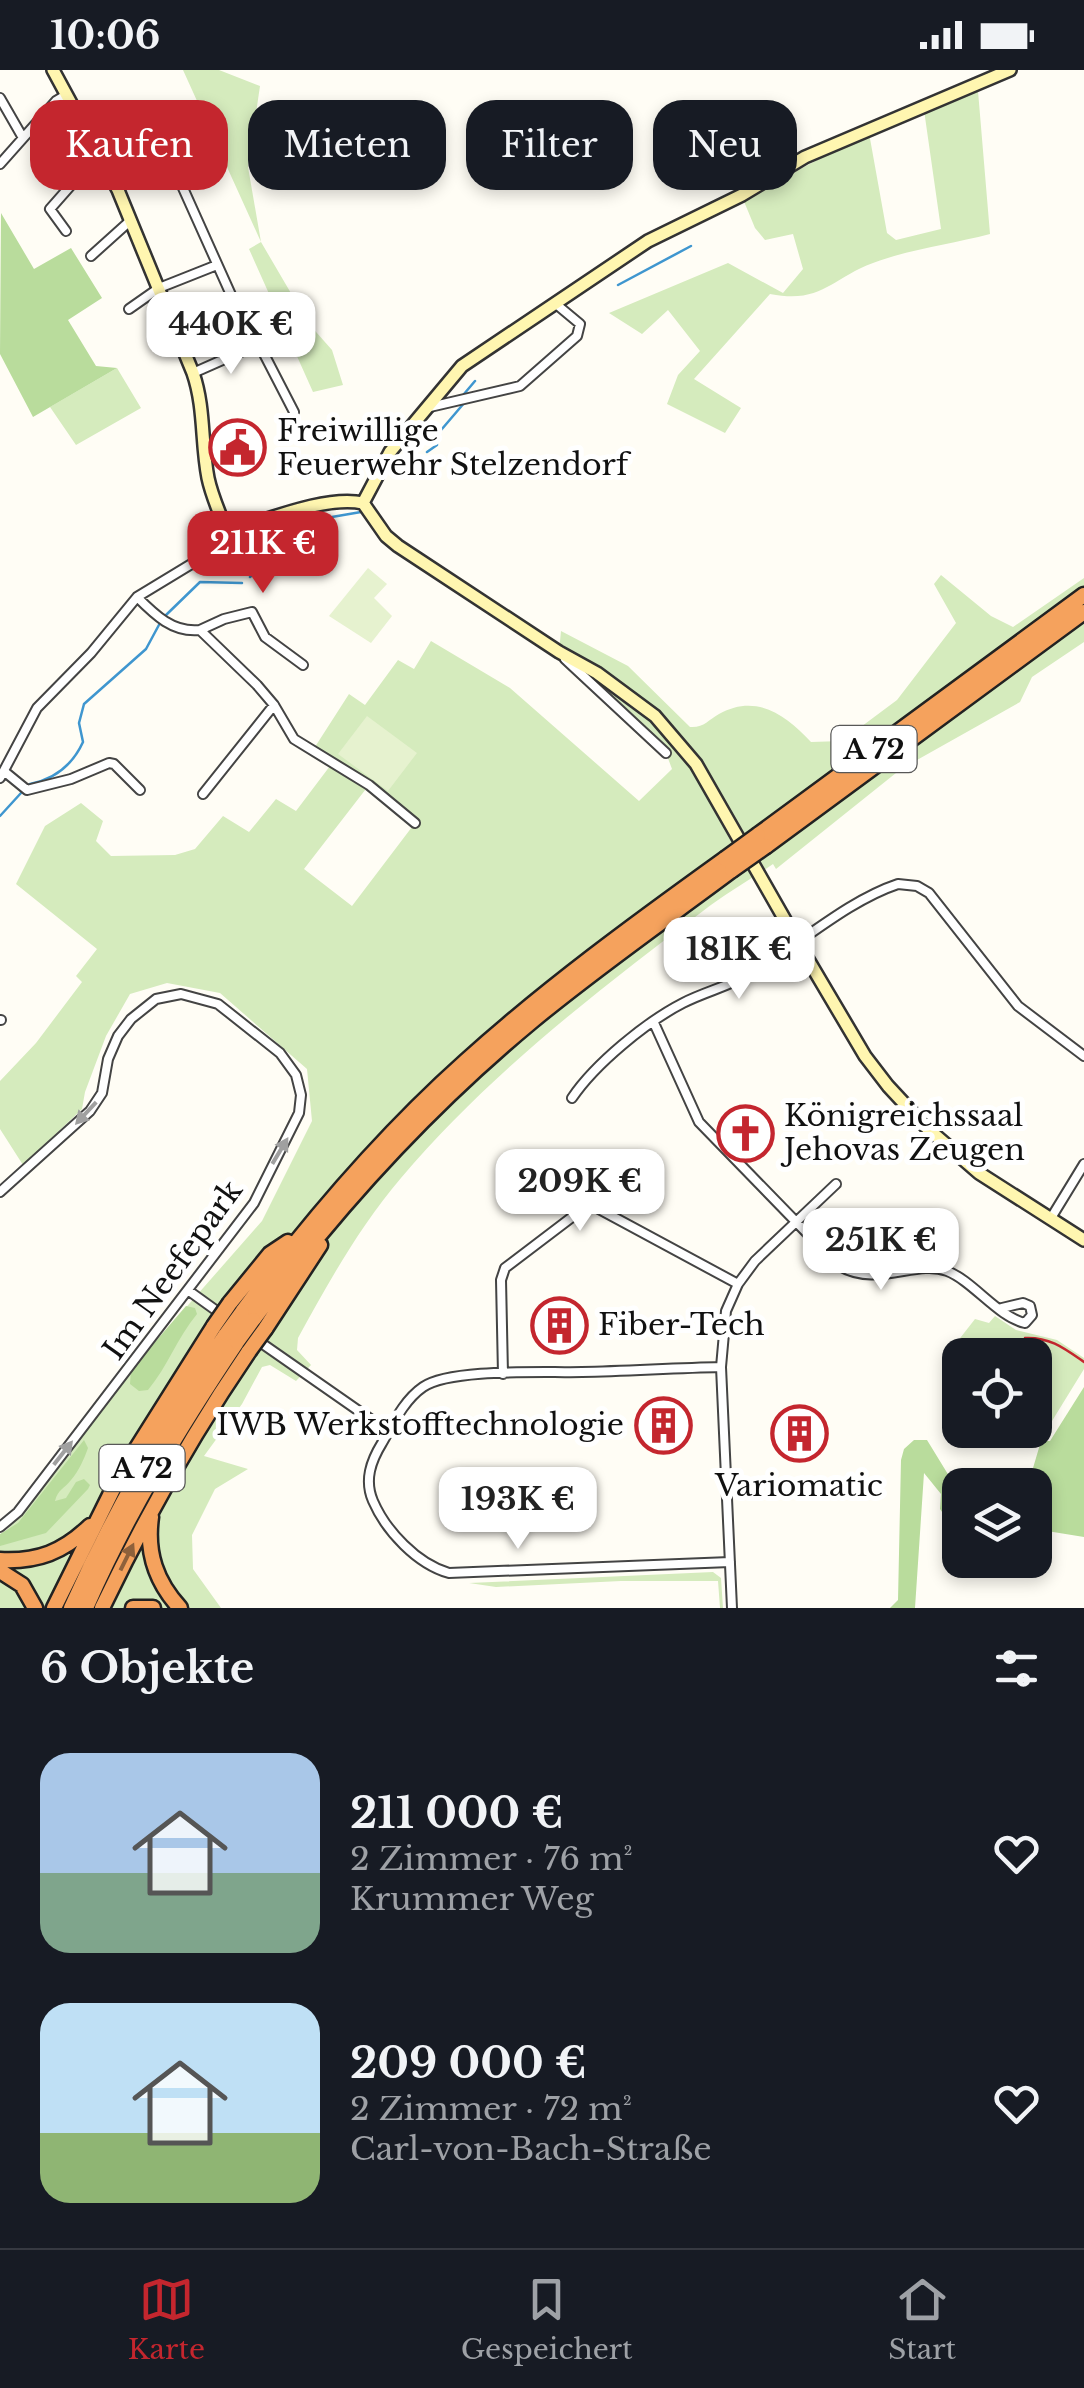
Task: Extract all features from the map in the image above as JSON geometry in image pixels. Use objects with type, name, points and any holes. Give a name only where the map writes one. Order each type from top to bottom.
[{"type":"highway","name":"A 72","points":[[71,1608],[118,1510],[172,1415],[248,1316],[306,1230],[400,1124],[464,1062],[587,961],[728,865],[1018,652],[1084,596]]},
{"type":"highway","name":"A 72","points":[[1018,652],[1084,612]]},
{"type":"highway","name":"A 72","points":[[248,1316],[363,1183],[436,1108],[532,1022],[728,865]]},
{"type":"highway","points":[[54,1608],[102,1509],[164,1400],[231,1338],[248,1316]]},
{"type":"highway","name":"A 72","points":[[86,1608],[166,1452],[231,1338]]},
{"type":"highway","points":[[102,1608],[153,1506],[216,1400],[231,1338]]},
{"type":"highway","points":[[153,1506],[151,1556],[160,1582],[180,1608]]},
{"type":"highway","points":[[0,1560],[33,1559],[55,1553],[83,1532],[102,1509]]},
{"type":"highway","points":[[0,1572],[22,1585],[35,1608]]},
{"type":"highway","points":[[133,1608],[152,1608]]},
{"type":"main road","points":[[54,70],[69,100]]},
{"type":"main road","points":[[363,503],[390,452],[462,366],[648,241],[742,195],[805,157],[1010,70]]},
{"type":"main road","points":[[116,190],[201,396],[207,474],[227,532],[318,506],[363,503],[398,546],[597,673],[655,716],[696,764],[865,1056],[913,1114],[980,1173],[1084,1240]]},
{"type":"street","points":[[0,164],[66,95]]},
{"type":"street","points":[[0,98],[23,138]]},
{"type":"street","points":[[50,209],[66,190]]},
{"type":"street","points":[[184,190],[254,346],[262,350],[294,412]]},
{"type":"street","points":[[43,199],[66,230]]},
{"type":"street","points":[[91,256],[130,220]]},
{"type":"street","points":[[129,309],[159,288],[217,265]]},
{"type":"street","points":[[426,408],[520,386],[577,336],[580,324],[556,304]]},
{"type":"street","points":[[193,373],[254,346]]},
{"type":"street","points":[[140,790],[114,764],[108,763],[71,779],[27,790],[2,775],[37,708],[91,653],[136,597],[198,560],[227,532]]},
{"type":"street","points":[[136,597],[173,627],[186,632],[252,612],[264,637],[303,665]]},
{"type":"street","points":[[200,630],[274,704],[294,739],[369,784],[416,823]]},
{"type":"street","points":[[559,652],[666,753]]},
{"type":"street","points":[[203,794],[274,704]]},
{"type":"street","points":[[572,1098],[631,1039],[681,1004],[733,984],[797,941],[898,884],[917,886],[929,893],[1018,1006],[1084,1056]]},
{"type":"street","name":"Im Neefepark","points":[[0,1192],[90,1111],[102,1093],[108,1059],[118,1036],[143,1007],[168,994],[192,995],[218,1004],[280,1053],[296,1075],[301,1104],[295,1124],[254,1203],[18,1512],[0,1527]]},
{"type":"street","points":[[654,1024],[699,1122],[838,1265],[856,1274],[946,1271],[1002,1308]]},
{"type":"street","points":[[1050,1218],[1084,1164]]},
{"type":"street","points":[[732,1608],[721,1366],[726,1311],[738,1284],[755,1261],[836,1184]]},
{"type":"street","points":[[503,1374],[501,1280],[505,1268],[584,1208],[590,1206],[608,1214],[738,1284]]},
{"type":"street","points":[[190,1291],[388,1432]]},
{"type":"street","points":[[721,1366],[451,1378],[424,1387],[403,1407],[370,1470],[374,1502],[414,1555],[440,1570],[472,1573],[730,1562]]},
{"type":"green space","points":[[183,70],[219,70],[260,86],[258,100],[248,100],[248,190],[252,190],[261,242],[228,169],[228,100],[197,100]]},
{"type":"green space","points":[[978,91],[990,234],[887,258],[814,293],[770,294],[694,379],[741,408],[725,433],[667,404],[678,375],[700,351],[668,310],[642,334],[609,313],[728,263],[783,293],[803,269],[793,234],[765,240],[755,228],[743,199],[760,190],[797,190],[797,171],[869,133],[887,233],[896,240],[941,229],[924,110]]},
{"type":"green space","points":[[1,213],[34,269],[71,248],[102,298],[68,320],[96,366],[117,368],[33,417],[0,354]]},
{"type":"green space","points":[[261,242],[309,324],[332,350],[343,385],[313,392],[249,249]]},
{"type":"green space","points":[[117,368],[141,408],[76,445],[50,407]]},
{"type":"green space","points":[[368,568],[387,584],[374,598],[392,616],[371,643],[329,616]]},
{"type":"green space","points":[[941,575],[991,616],[1013,627],[1084,578],[1084,642],[1032,677],[1020,702],[901,769],[776,869],[773,864],[663,941],[507,1069],[401,1178],[345,1255],[298,1338],[297,1350],[311,1365],[296,1381],[270,1365],[262,1367],[242,1404],[204,1456],[248,1469],[215,1489],[192,1535],[193,1569],[221,1608],[0,1608],[0,1537],[25,1511],[131,1370],[262,1221],[312,1121],[307,1069],[220,993],[167,983],[130,994],[106,1036],[82,1109],[23,1165],[0,1129],[0,1081],[36,1043],[82,982],[76,976],[97,949],[16,884],[45,826],[81,803],[103,821],[96,841],[111,856],[175,855],[195,849],[223,816],[249,832],[276,799],[296,811],[333,762],[313,750],[349,694],[365,705],[398,660],[414,669],[431,641],[510,688],[639,801],[672,769],[666,753],[559,652],[561,631],[628,666],[690,727],[702,725],[733,708],[758,707],[781,716],[811,742],[842,741],[897,700],[956,623],[934,584]],"holes":[[[369,785],[415,823],[352,906],[304,869]]]},
{"type":"green space","points":[[367,716],[417,753],[388,791],[338,754]]},
{"type":"green space","points":[[186,1306],[195,1308],[197,1314],[155,1381],[148,1390],[139,1391],[130,1384],[131,1370]]},
{"type":"green space","points":[[995,1316],[1016,1330],[1049,1338],[960,1338],[975,1319],[989,1323]]},
{"type":"green space","points":[[1052,1339],[1084,1358],[1084,1369],[1052,1421]]},
{"type":"green space","points":[[1084,1387],[1084,1537],[1052,1532],[1052,1468],[1033,1468],[1039,1448],[1052,1448],[1052,1438]]},
{"type":"green space","points":[[84,1440],[88,1448],[81,1465],[55,1501],[66,1498],[76,1482],[84,1479],[90,1485],[88,1489],[46,1533],[0,1546],[0,1534],[18,1523]]},
{"type":"green space","points":[[914,1440],[927,1440],[944,1468],[942,1512],[941,1494],[924,1473],[915,1608],[890,1608],[898,1600],[904,1449]]},
{"type":"green space","points":[[713,1572],[721,1578],[723,1608],[718,1581],[496,1587],[469,1583]]},
{"type":"waterway","points":[[618,285],[691,246]]},
{"type":"waterway","points":[[464,394],[475,381]]},
{"type":"waterway","points":[[427,452],[437,445],[436,436],[465,402]]},
{"type":"waterway","points":[[314,530],[326,518],[361,512]]},
{"type":"waterway","points":[[250,577],[282,550]]},
{"type":"waterway","points":[[165,616],[200,582],[242,583]]},
{"type":"waterway","points":[[30,784],[55,775],[74,758],[83,742],[79,723],[84,704],[146,649],[160,623]]},
{"type":"waterway","points":[[0,816],[21,793]]},
{"type":"tram line","points":[[1052,1342],[1084,1362]]},
{"type":"place","name":"Freiwillige Feuerwehr Stelzendorf","points":[[238,448]]},
{"type":"place","name":"Königreichssaal Jehovas Zeugen","points":[[745,1133]]},
{"type":"place","name":"Fiber-Tech","points":[[559,1325]]},
{"type":"place","name":"IWB Werkstofftechnologie","points":[[663,1425]]},
{"type":"place","name":"Variomatic","points":[[799,1433]]}]
